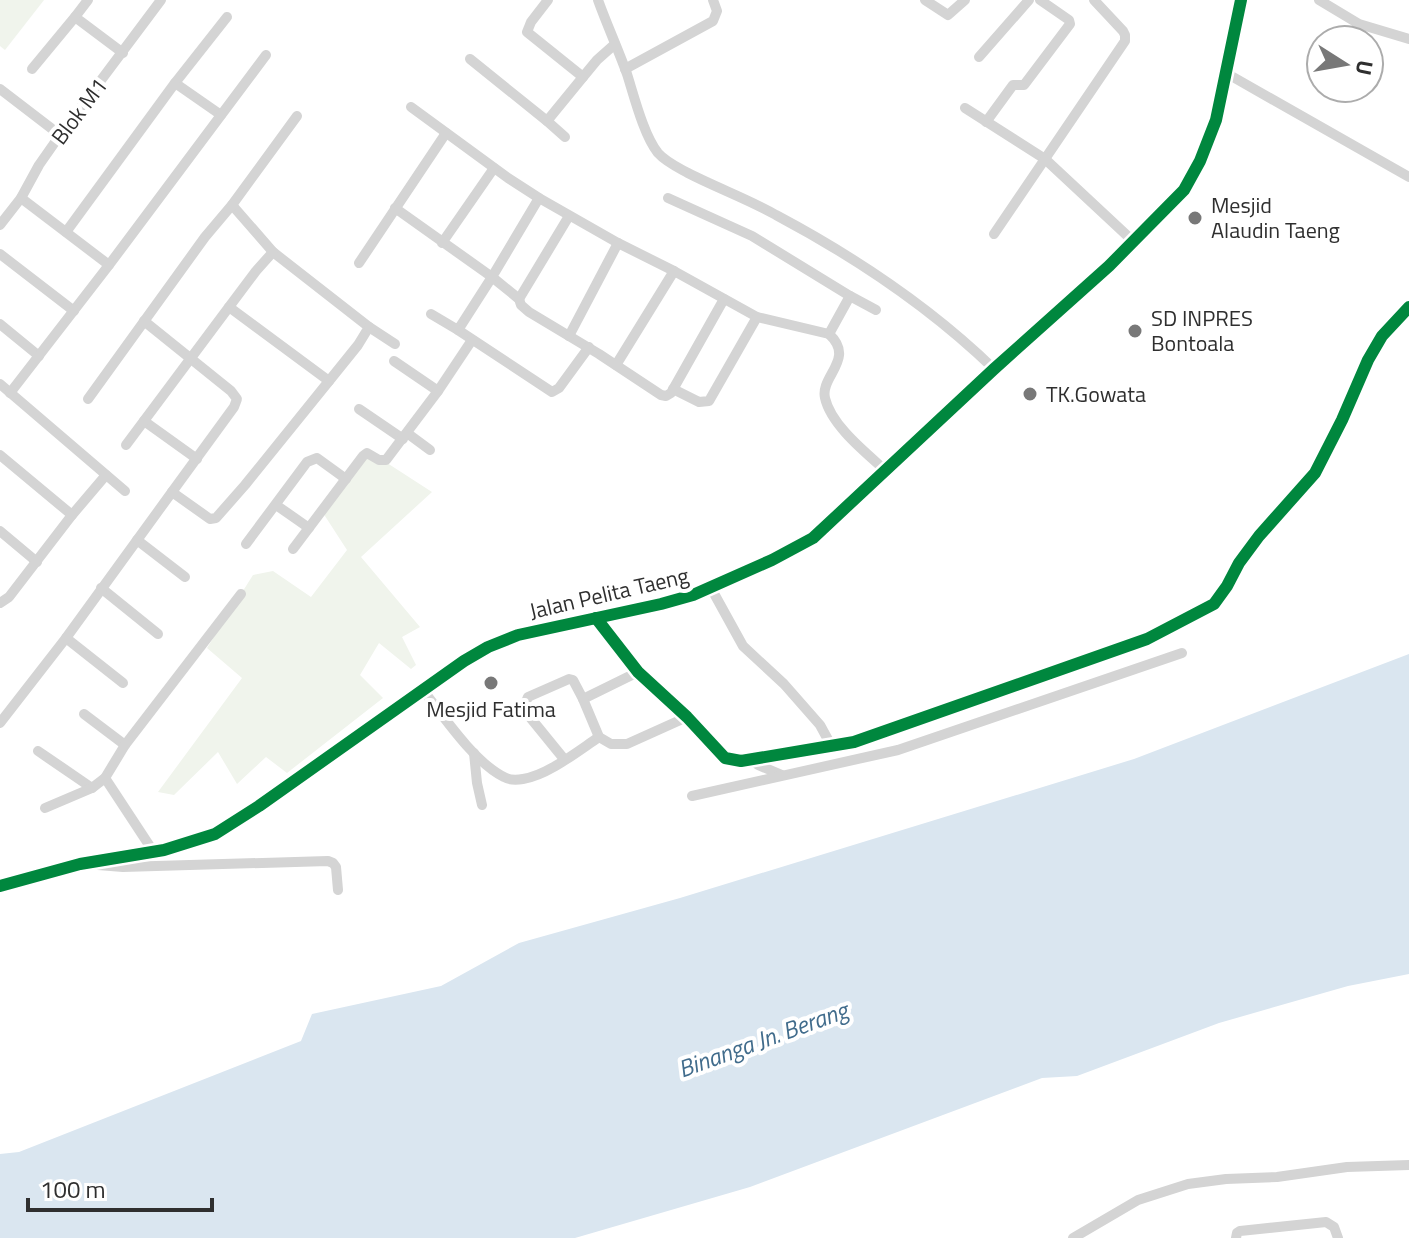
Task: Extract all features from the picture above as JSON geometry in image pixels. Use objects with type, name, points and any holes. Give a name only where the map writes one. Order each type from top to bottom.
[{"type":"street","points":[[32,69],[88,0]]},
{"type":"street","name":"Blok M1","points":[[0,225],[21,198],[60,135],[161,0]]},
{"type":"street","points":[[548,0],[527,32],[583,77]]},
{"type":"street","points":[[598,0],[646,128],[656,151],[666,161],[776,215],[847,255],[963,339],[994,369]]},
{"type":"street","points":[[625,69],[713,21],[717,11],[713,0]]},
{"type":"street","points":[[925,0],[948,15],[965,0]]},
{"type":"street","points":[[979,57],[1029,0]]},
{"type":"street","points":[[986,122],[1013,85],[1024,85],[1070,24],[1069,20],[1040,0]]},
{"type":"street","points":[[994,234],[1125,41],[1123,31],[1094,0]]},
{"type":"street","name":"Jalan Pelita Taeng","points":[[0,886],[80,864],[164,850],[215,834],[488,647],[518,635],[661,604],[711,588],[813,538],[1134,242],[1184,190],[1200,161],[1216,120],[1241,0]]},
{"type":"street","points":[[1319,0],[1359,24],[1409,39]]},
{"type":"street","points":[[75,17],[123,53]]},
{"type":"street","points":[[66,232],[227,17]]},
{"type":"street","points":[[547,121],[597,60],[615,44]]},
{"type":"street","points":[[10,393],[266,55]]},
{"type":"street","points":[[470,59],[565,137]]},
{"type":"street","points":[[1226,73],[1409,177]]},
{"type":"street","points":[[175,83],[221,115]]},
{"type":"street","points":[[0,89],[60,135]]},
{"type":"street","points":[[411,107],[539,198],[618,243],[757,317],[829,334],[838,343],[839,354],[823,394],[826,402],[845,432],[885,470]]},
{"type":"street","points":[[965,108],[1045,159],[1134,242]]},
{"type":"street","points":[[88,399],[297,116]]},
{"type":"street","points":[[359,263],[446,133]]},
{"type":"street","points":[[442,243],[494,168]]},
{"type":"street","points":[[21,198],[109,265]]},
{"type":"street","points":[[458,330],[539,198]]},
{"type":"street","points":[[668,198],[752,236],[876,310]]},
{"type":"street","points":[[232,205],[273,252],[395,344]]},
{"type":"street","points":[[395,208],[492,277],[519,299],[529,312],[661,395],[668,395],[673,389],[724,299]]},
{"type":"street","points":[[519,299],[569,216]]},
{"type":"street","points":[[569,336],[618,243]]},
{"type":"street","points":[[126,445],[273,252]]},
{"type":"street","points":[[0,254],[74,311]]},
{"type":"street","points":[[616,365],[674,271]]},
{"type":"street","points":[[829,334],[850,296]]},
{"type":"street","points":[[229,307],[329,381]]},
{"type":"street","points":[[596,618],[638,672],[687,717],[725,758],[741,761],[854,742],[1147,639],[1214,604],[1259,536],[1315,473],[1368,360],[1382,336],[1409,307]]},
{"type":"street","points":[[431,314],[552,392],[559,388],[589,347]]},
{"type":"street","points":[[673,389],[699,402],[709,401],[757,317]]},
{"type":"street","points":[[0,723],[197,459],[237,399],[144,321]]},
{"type":"street","points":[[0,324],[39,356]]},
{"type":"street","points":[[172,492],[210,519],[216,518],[358,345],[369,327]]},
{"type":"street","points":[[293,549],[364,454],[386,460],[472,340]]},
{"type":"street","points":[[394,361],[438,391]]},
{"type":"street","points":[[0,384],[125,491]]},
{"type":"street","points":[[359,409],[430,450]]},
{"type":"street","points":[[144,421],[197,459]]},
{"type":"street","points":[[0,455],[72,515]]},
{"type":"street","points":[[246,544],[307,462],[314,458],[321,460],[346,479]]},
{"type":"street","points":[[0,603],[9,597],[106,475]]},
{"type":"street","points":[[276,505],[309,528]]},
{"type":"street","points":[[0,531],[37,562]]},
{"type":"street","points":[[137,540],[185,577]]},
{"type":"street","points":[[101,588],[158,634]]},
{"type":"street","points":[[711,588],[743,646],[784,684],[820,725],[832,747]]},
{"type":"street","points":[[45,808],[92,788],[105,778],[125,745],[241,594]]},
{"type":"street","points":[[66,638],[123,683]]},
{"type":"street","points":[[692,796],[898,750],[1182,653]]},
{"type":"street","points":[[583,699],[638,672]]},
{"type":"street","points":[[564,759],[525,708],[528,697],[569,679],[573,680],[583,699],[599,737],[611,744],[627,744],[687,717]]},
{"type":"street","points":[[423,690],[465,745],[504,777],[532,776],[599,737]]},
{"type":"street","points":[[84,714],[125,745]]},
{"type":"street","points":[[38,751],[92,788]]},
{"type":"street","points":[[474,753],[482,805]]},
{"type":"street","points":[[752,759],[783,776]]},
{"type":"street","points":[[105,778],[153,851]]},
{"type":"street","points":[[80,864],[123,867],[328,861],[336,867],[338,890]]},
{"type":"street","points":[[1073,1238],[1138,1200],[1188,1184],[1277,1177],[1347,1167],[1409,1165]]},
{"type":"street","points":[[1236,1238],[1240,1231],[1326,1222],[1334,1227],[1338,1238]]},
{"type":"shaded area","points":[[0,0],[44,0],[5,50],[0,46]]},
{"type":"shaded area","points":[[367,450],[432,492],[361,557],[420,627],[402,637],[416,665],[411,669],[379,643],[360,675],[383,698],[287,773],[266,757],[237,784],[218,752],[174,795],[158,792],[242,678],[207,648],[253,575],[273,571],[311,597],[347,550],[323,513]]},
{"type":"water","name":"Binanga Jn. Berang","points":[[1409,654],[1409,974],[1348,986],[1219,1023],[1077,1076],[1042,1078],[750,1187],[575,1238],[0,1238],[0,1154],[19,1152],[301,1041],[312,1014],[441,986],[519,943],[680,898],[1134,759]]},
{"type":"cycle path","points":[[0,886],[80,864],[164,850],[215,834],[488,647],[518,635],[693,595],[813,538],[1109,266],[1184,190],[1200,161],[1216,120],[1241,0]]},
{"type":"cycle path","points":[[596,618],[638,672],[687,717],[725,758],[741,761],[854,742],[1147,639],[1214,604],[1259,536],[1315,473],[1368,360],[1382,336],[1409,307]]},
{"type":"place","name":"Mesjid Alaudin Taeng","points":[[1195,218]]},
{"type":"place","name":"SD INPRES Bontoala","points":[[1135,331]]},
{"type":"place","name":"TK.Gowata","points":[[1030,394]]},
{"type":"place","name":"Mesjid Fatima","points":[[491,683]]}]
